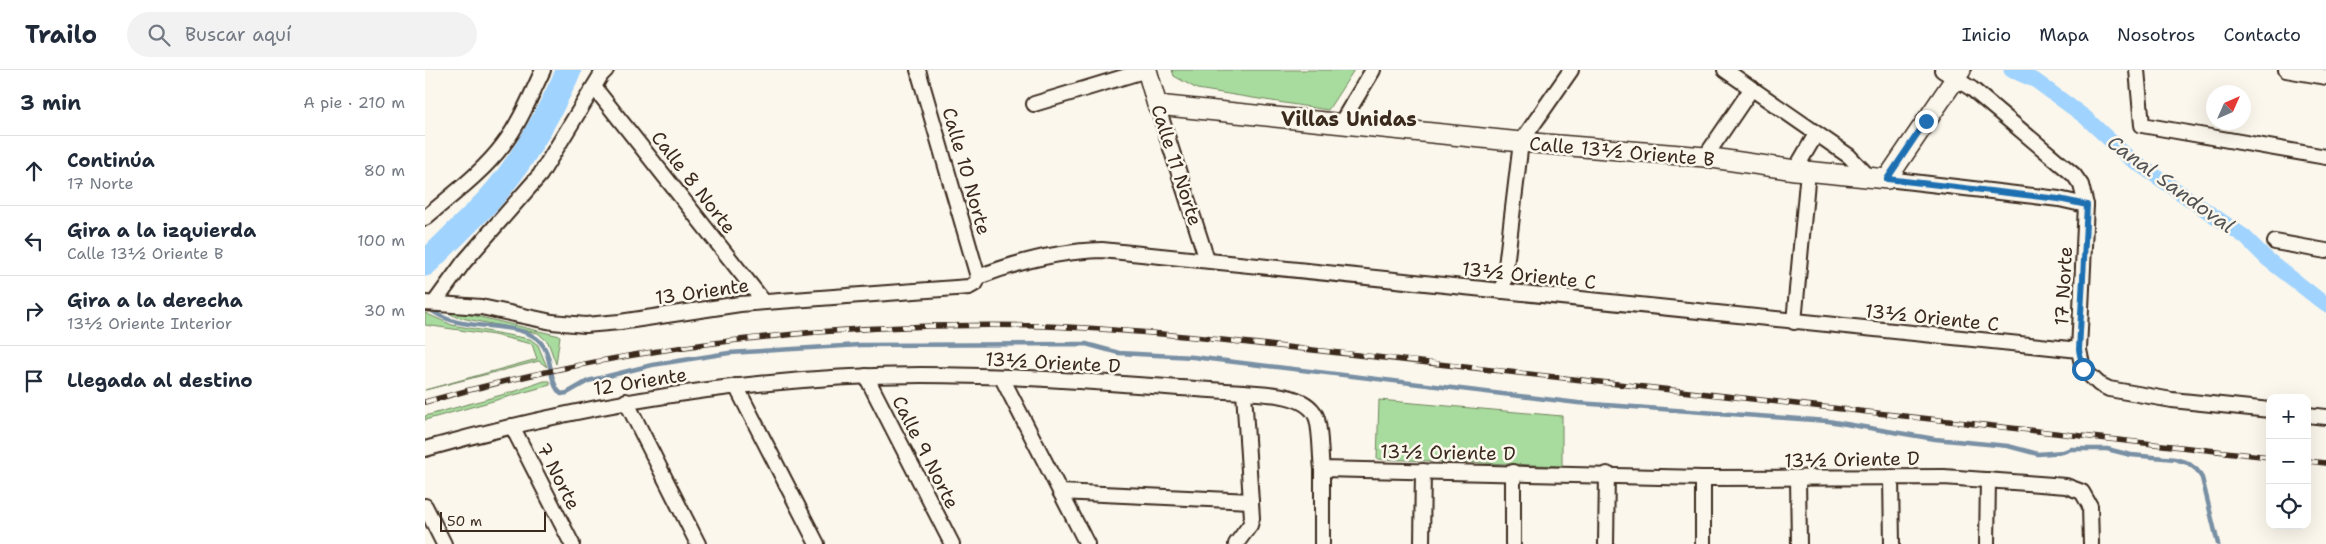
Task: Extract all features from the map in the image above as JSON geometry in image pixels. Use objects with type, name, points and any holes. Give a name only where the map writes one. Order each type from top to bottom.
[{"type":"street","points":[[425,218],[474,176],[504,144],[515,127],[543,70]]},
{"type":"street","points":[[430,302],[540,175],[594,86],[606,70]]},
{"type":"street","name":"Calle 10 Norte","points":[[918,70],[977,280]]},
{"type":"street","points":[[1034,104],[1147,70]]},
{"type":"street","name":"Calle 11 Norte","points":[[1147,70],[1207,260]]},
{"type":"street","points":[[1341,123],[1373,70]]},
{"type":"street","points":[[1503,291],[1521,142],[1571,70]]},
{"type":"street","points":[[1725,70],[1878,178],[1953,73],[2074,175],[2081,185],[2087,205]]},
{"type":"street","points":[[2137,70],[2142,125],[2326,157]]},
{"type":"street","points":[[2286,70],[2326,77]]},
{"type":"street","name":"Calle 8 Norte","points":[[594,86],[764,302]]},
{"type":"street","points":[[1705,157],[1752,88]]},
{"type":"street","name":"Calle 13½ Oriente B","points":[[1157,104],[1521,142],[1705,157],[1801,170],[2059,199],[2087,205]]},
{"type":"street","points":[[1794,322],[1801,170],[1816,134]]},
{"type":"street","name":"17 Norte","points":[[2087,205],[2079,350],[2083,369],[2099,384],[2109,389],[2171,400],[2266,410]]},
{"type":"street","points":[[2275,242],[2326,251]]},
{"type":"street","name":"13½ Oriente C","points":[[977,280],[1009,265],[1087,250],[1207,260],[2079,350]]},
{"type":"street","name":"13 Oriente","points":[[430,302],[481,307],[567,324],[585,325],[764,302],[959,289],[977,280]]},
{"type":"street","name":"13½ Oriente D","points":[[866,376],[922,375],[1003,378],[1244,392],[1296,400],[1312,411],[1317,418],[1322,469],[1607,474],[1703,478],[1944,477],[2066,486],[2082,492],[2090,506],[2091,544]]},
{"type":"street","name":"12 Oriente","points":[[425,450],[512,426],[626,401],[788,380],[866,376]]},
{"type":"street","name":"Calle 9 Norte","points":[[866,376],[952,544]]},
{"type":"street","points":[[1003,378],[1087,544]]},
{"type":"street","points":[[736,386],[817,544]]},
{"type":"street","points":[[1236,544],[1251,522],[1244,392]]},
{"type":"street","points":[[626,401],[698,544]]},
{"type":"street","points":[[2311,415],[2326,417]]},
{"type":"street","name":"7 Norte","points":[[512,426],[572,544]]},
{"type":"street","points":[[1322,469],[1322,544]]},
{"type":"street","points":[[1422,544],[1423,471]]},
{"type":"street","points":[[1513,472],[1513,544]]},
{"type":"street","points":[[1606,544],[1607,474]]},
{"type":"street","points":[[1891,477],[1892,544]]},
{"type":"street","points":[[1703,478],[1703,544]]},
{"type":"street","points":[[1798,479],[1799,544]]},
{"type":"street","points":[[1987,544],[1988,480]]},
{"type":"street","points":[[1060,492],[1251,501]]},
{"type":"street","points":[[425,506],[444,544]]},
{"type":"green space","points":[[1172,70],[1354,70],[1328,110],[1197,89],[1174,76]]},
{"type":"green space","points":[[438,307],[560,336],[556,364],[548,342],[538,333],[456,317]]},
{"type":"green space","points":[[425,313],[452,325],[530,339],[538,345],[547,367],[539,361],[425,390],[537,359],[532,344],[494,335],[425,325]]},
{"type":"green space","points":[[544,381],[550,381],[550,385],[425,420],[425,416],[516,391]]},
{"type":"green space","points":[[1379,400],[1562,416],[1562,466],[1377,459]]},
{"type":"waterway","points":[[425,264],[488,201],[512,171],[543,122],[569,70]]},
{"type":"waterway","name":"Canal Sandoval","points":[[2011,70],[2036,81],[2085,117],[2128,157],[2245,237],[2266,258],[2326,305]]},
{"type":"waterway","points":[[429,308],[440,316],[453,321],[512,329],[525,332],[536,338],[546,351],[553,381],[561,394],[567,393],[588,381],[652,365],[729,353],[860,345],[1086,344],[1119,353],[1193,357],[1578,403],[1828,421],[1935,439],[2008,446],[2038,454],[2063,452],[2071,449],[2107,449],[2131,455],[2175,459],[2188,463],[2197,470],[2202,478],[2218,544]]},
{"type":"railway","points":[[425,402],[577,365],[731,341],[887,328],[965,325],[1044,326],[1225,340],[2266,457]]},
{"type":"railway","points":[[2311,461],[2326,463]]},
{"type":"district","name":"Villas Unidas","points":[[1349,119]]},
{"type":"route","points":[[1926,121],[1887,179],[2059,199],[2087,205],[2079,350],[2083,369]]}]
